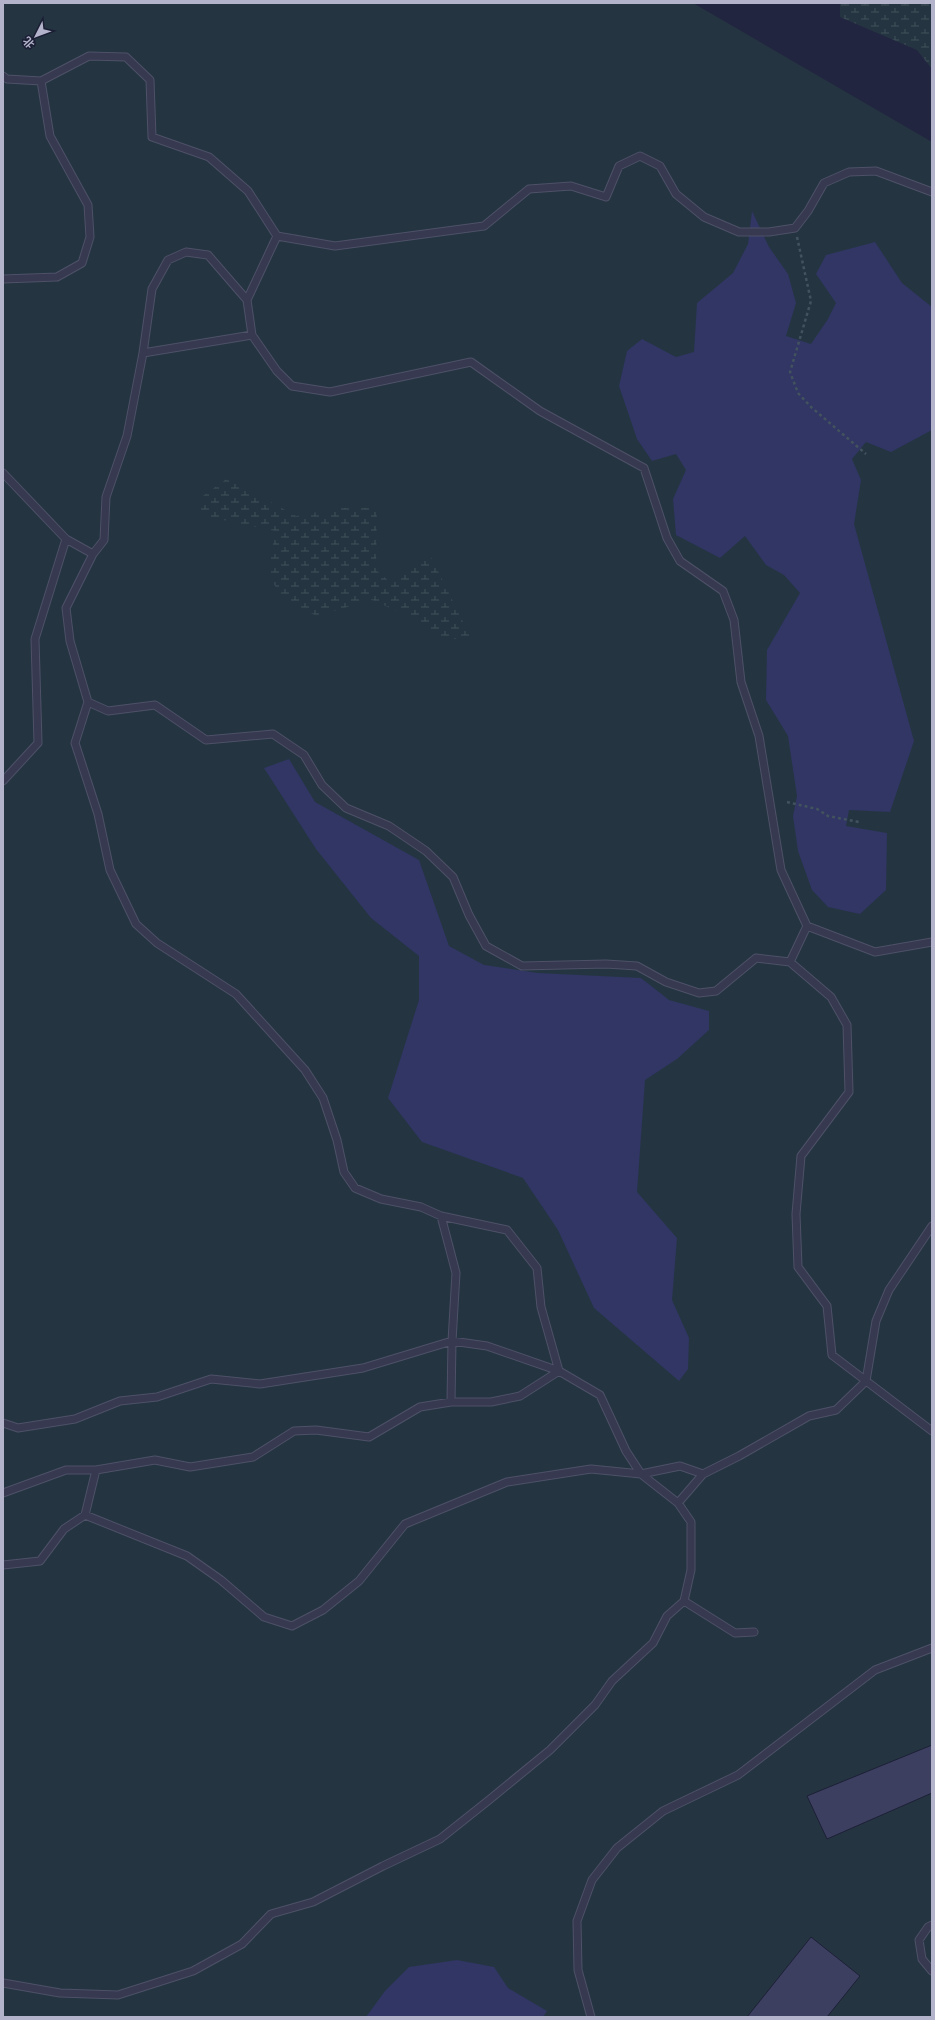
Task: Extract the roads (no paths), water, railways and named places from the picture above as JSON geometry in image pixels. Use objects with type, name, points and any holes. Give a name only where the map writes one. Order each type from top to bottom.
[{"type":"lane","points":[[3,76],[7,79],[41,81],[89,56],[126,57],[150,80],[152,137],[208,157],[248,190],[277,236],[335,246],[484,226],[529,190],[571,186],[606,197],[619,166],[640,156],[660,166],[676,194],[704,217],[739,232],[769,232],[795,228],[808,211],[824,183],[849,172],[876,171],[932,192]]},
{"type":"lane","points":[[3,279],[57,277],[82,263],[90,237],[88,204],[50,136],[41,81]]},
{"type":"lane","points":[[247,300],[277,236]]},
{"type":"lane","points":[[559,1371],[541,1307],[537,1268],[507,1230],[441,1216],[421,1207],[381,1199],[356,1188],[344,1172],[337,1140],[323,1098],[305,1070],[236,994],[157,943],[136,924],[110,870],[98,814],[75,743],[88,702],[70,641],[66,608],[93,554],[104,540],[106,497],[127,436],[143,353],[152,289],[168,260],[186,252],[208,255],[247,300],[252,335],[276,371],[292,386],[330,392],[471,362],[540,411],[644,468],[667,538],[680,561],[723,591],[734,620],[741,682],[759,736],[781,870],[807,926],[875,952],[932,942]]},
{"type":"lane","points":[[143,353],[252,335]]},
{"type":"lane","points":[[3,473],[66,539],[93,554]]},
{"type":"lane","points":[[3,781],[38,743],[35,639],[66,539]]},
{"type":"lane","points":[[88,702],[108,711],[155,705],[206,740],[273,734],[304,755],[322,785],[346,808],[389,826],[426,851],[453,877],[469,915],[486,946],[522,966],[606,964],[637,966],[666,982],[699,993],[716,990],[756,958],[790,962],[831,997],[847,1025],[849,1092],[801,1156],[796,1214],[798,1267],[827,1306],[832,1355],[932,1431]]},
{"type":"lane","points":[[790,962],[807,926]]},
{"type":"lane","points":[[441,1216],[456,1273],[452,1341],[451,1402]]},
{"type":"lane","points":[[678,1503],[702,1474],[738,1456],[809,1416],[836,1410],[866,1381],[876,1321],[889,1290],[932,1226]]},
{"type":"lane","points":[[3,1423],[18,1428],[75,1419],[120,1401],[157,1397],[211,1379],[260,1384],[362,1368],[452,1341],[487,1346],[559,1371],[600,1395],[626,1451],[641,1474],[678,1503],[691,1522],[691,1570],[684,1601],[667,1616],[653,1643],[612,1681],[595,1705],[550,1750],[440,1838],[312,1902],[271,1914],[242,1944],[193,1971],[118,1995],[60,1993],[3,1983]]},
{"type":"lane","points":[[3,1493],[66,1470],[96,1470],[155,1460],[190,1467],[253,1457],[294,1431],[316,1430],[369,1437],[420,1407],[451,1402],[491,1402],[520,1396],[559,1371]]},
{"type":"lane","points":[[85,1515],[187,1556],[221,1580],[264,1617],[292,1626],[323,1610],[359,1581],[405,1524],[507,1482],[592,1470],[641,1474],[680,1466],[702,1474]]},
{"type":"lane","points":[[3,1565],[40,1561],[64,1529],[85,1515],[96,1470]]},
{"type":"lane","points":[[684,1601],[735,1633],[754,1632]]},
{"type":"lane","points":[[591,2017],[578,1970],[578,1921],[592,1880],[617,1848],[663,1811],[738,1775],[875,1670],[932,1648]]},
{"type":"lane","points":[[932,1925],[928,1927],[919,1940],[922,1959],[932,1971]]},
{"type":"water","points":[[752,211],[769,247],[788,274],[796,303],[786,336],[811,344],[828,319],[836,303],[816,274],[826,255],[875,242],[902,283],[932,307],[932,430],[891,452],[866,442],[852,459],[861,480],[854,524],[914,741],[890,812],[849,810],[846,826],[887,833],[886,890],[860,914],[828,907],[812,890],[798,851],[793,816],[797,796],[788,736],[766,700],[767,650],[800,593],[784,575],[766,565],[745,536],[720,558],[676,535],[673,499],[686,470],[676,454],[652,461],[637,439],[619,386],[627,351],[642,339],[676,357],[694,352],[697,303],[733,273],[748,244]]},
{"type":"water","points":[[289,759],[315,802],[419,860],[449,946],[484,965],[538,973],[641,978],[669,1000],[709,1011],[709,1030],[677,1059],[645,1080],[637,1192],[677,1238],[672,1300],[689,1338],[688,1369],[679,1381],[594,1308],[558,1230],[523,1178],[422,1142],[388,1098],[419,1000],[419,956],[371,918],[316,849],[264,768]]},
{"type":"water","points":[[457,1960],[494,1967],[508,1988],[547,2011],[543,2017],[366,2017],[385,1991],[409,1967]]}]
